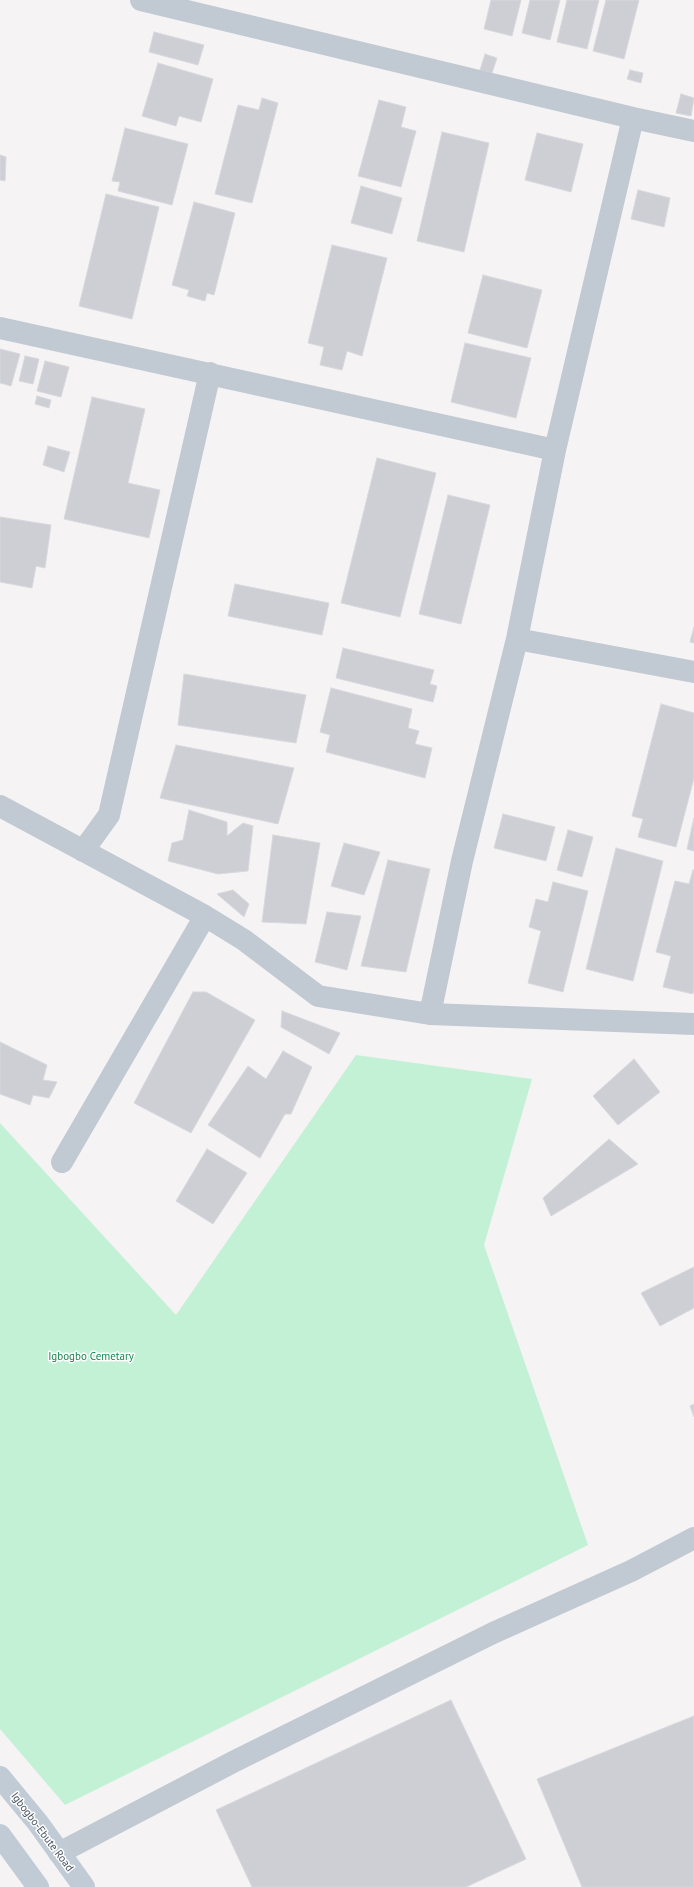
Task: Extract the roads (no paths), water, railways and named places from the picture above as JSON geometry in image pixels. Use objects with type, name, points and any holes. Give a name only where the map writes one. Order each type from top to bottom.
[{"type":"main road","name":"Igbogbo-Ebute Road","points":[[0,1777],[38,1823],[84,1887]]},
{"type":"main road","points":[[0,1835],[38,1887]]},
{"type":"street","points":[[141,0],[633,118],[694,131]]},
{"type":"street","points":[[430,1014],[462,860],[516,639],[555,450],[633,118]]},
{"type":"street","points":[[0,328],[555,450]]},
{"type":"street","points":[[83,852],[109,815],[210,373]]},
{"type":"street","points":[[516,639],[694,672]]},
{"type":"street","points":[[0,806],[83,852],[205,916],[244,940],[318,996],[430,1014],[694,1024]]},
{"type":"street","points":[[62,1162],[205,916]]},
{"type":"street","points":[[59,1853],[235,1761],[493,1633],[631,1571],[694,1538]]},
{"type":"park label","name":"Igbogbo Cemetary","points":[[91,1357]]}]
